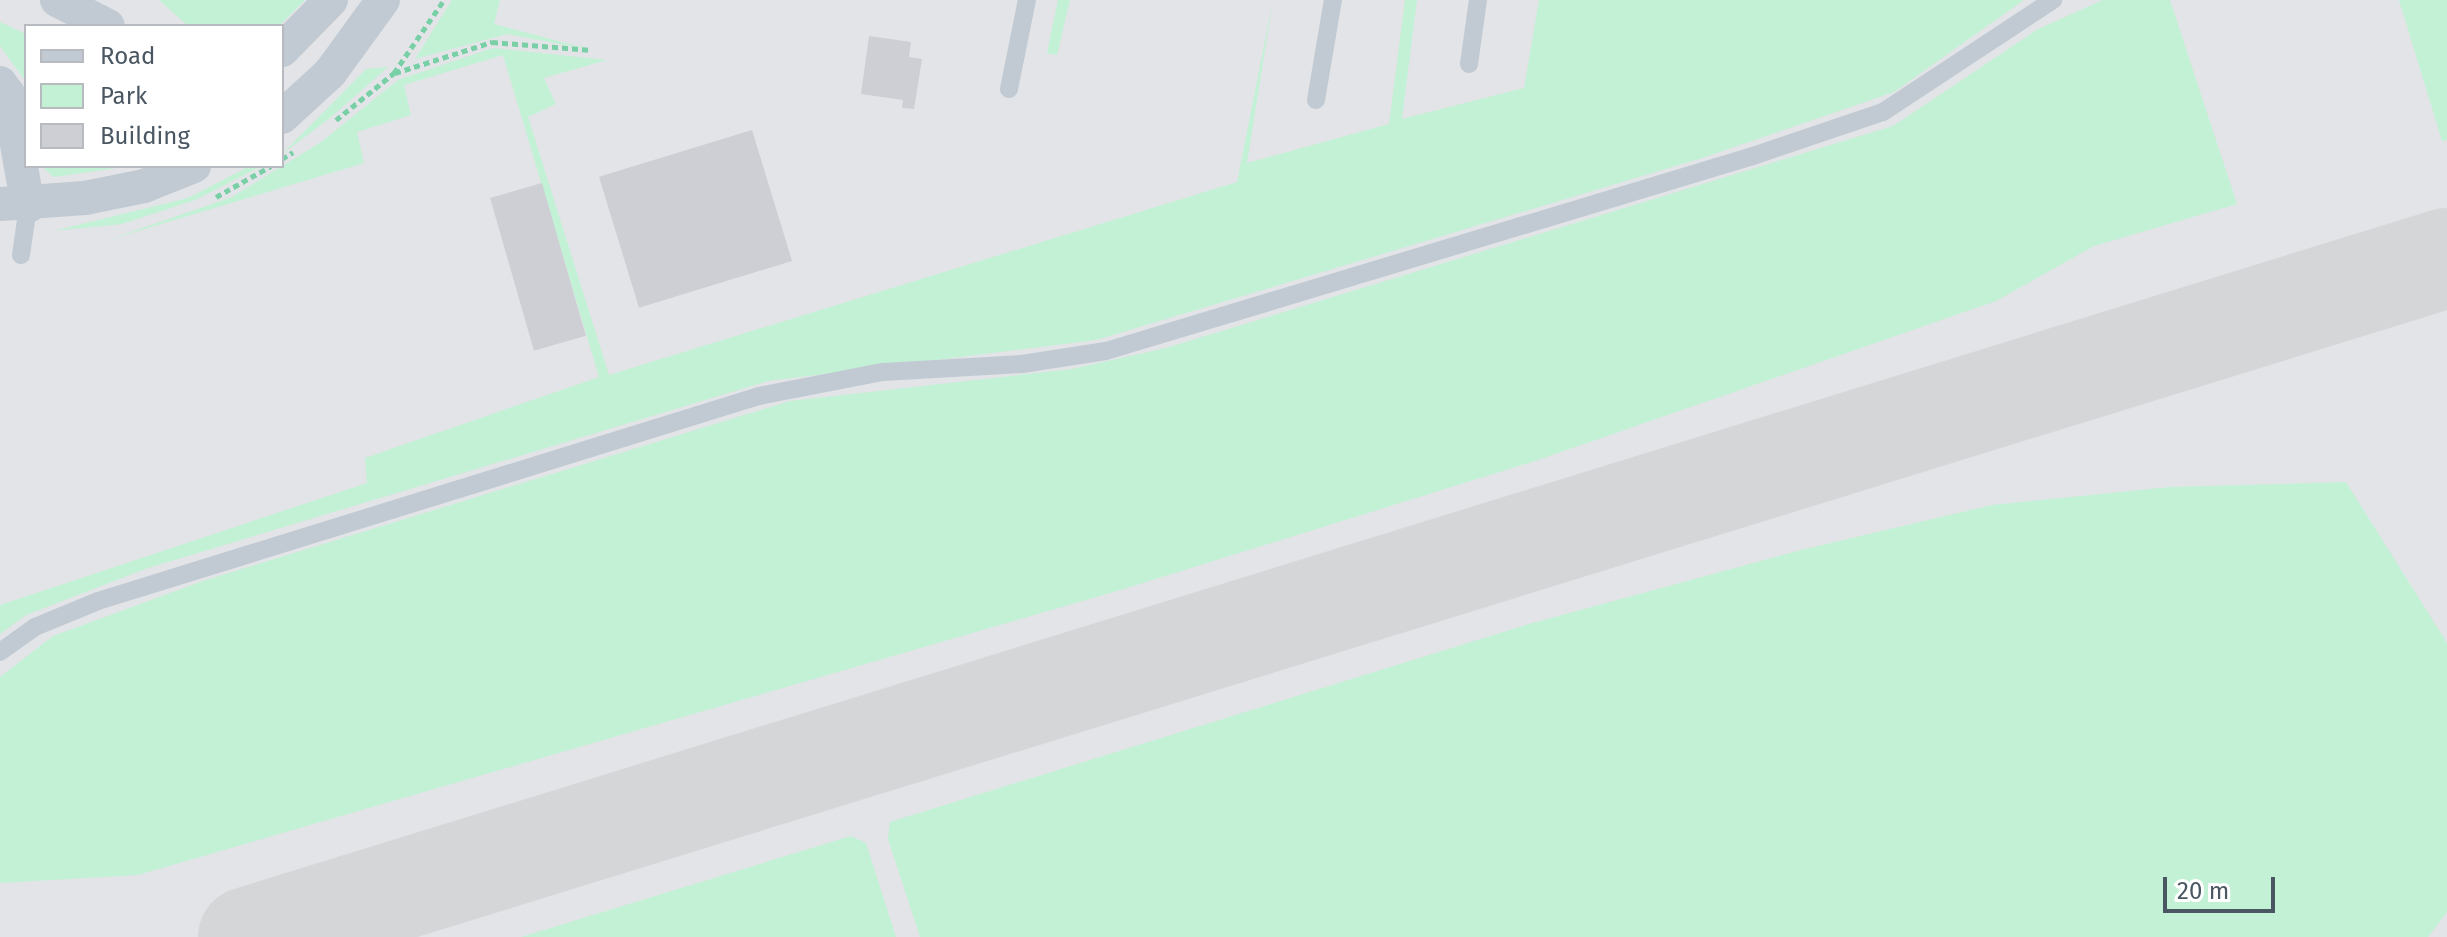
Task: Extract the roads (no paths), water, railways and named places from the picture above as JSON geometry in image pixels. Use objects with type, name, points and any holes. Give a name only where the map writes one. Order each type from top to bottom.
[{"type":"street","points":[[284,48],[331,0]]},
{"type":"street","points":[[284,115],[330,73],[383,0]]},
{"type":"street","points":[[64,2],[104,24]]},
{"type":"street","points":[[0,83],[8,94],[14,205],[144,186],[189,168]]},
{"type":"lane","points":[[1009,89],[1027,0]]},
{"type":"lane","points":[[1316,100],[1333,0]]},
{"type":"lane","points":[[1469,64],[1478,0]]},
{"type":"lane","points":[[0,652],[35,627],[98,601],[759,396],[883,372],[1022,364],[1106,351],[1753,156],[1883,112],[2053,0]]},
{"type":"lane","points":[[14,205],[21,255]]}]
